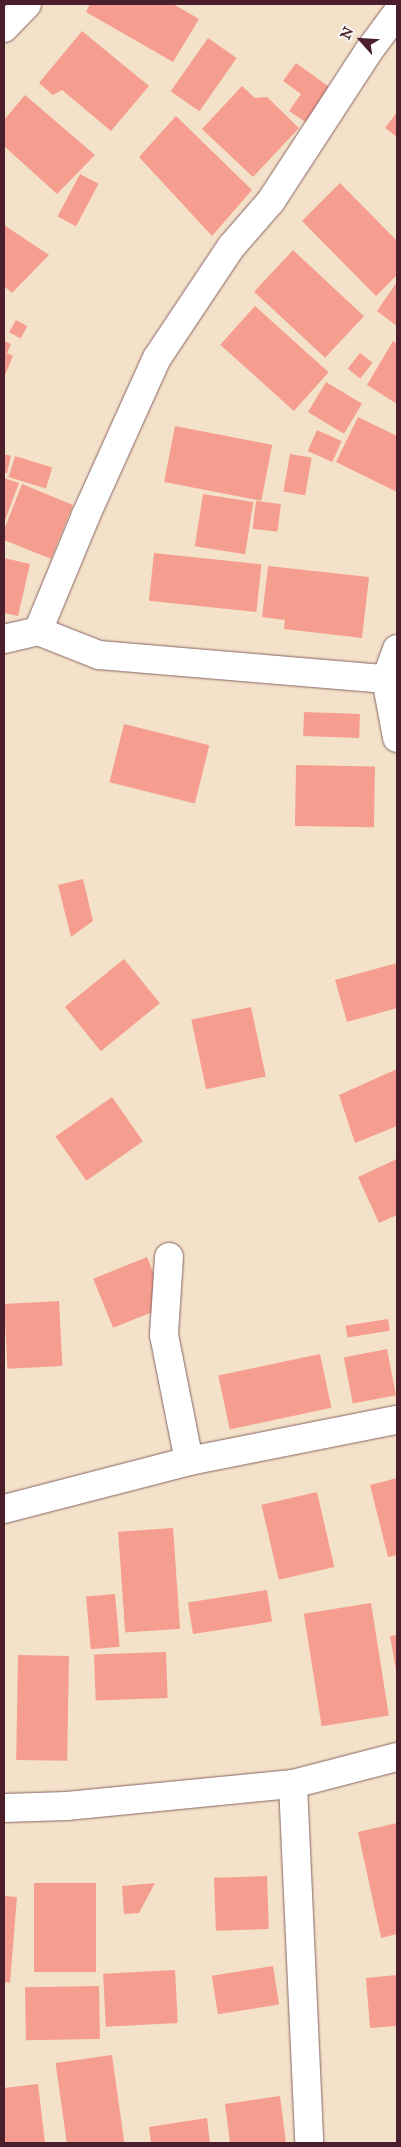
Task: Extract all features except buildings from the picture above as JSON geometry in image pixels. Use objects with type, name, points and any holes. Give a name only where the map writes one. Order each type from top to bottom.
[{"type":"street","points":[[4,28],[27,4]]},
{"type":"street","points":[[38,631],[86,515],[157,358],[231,247],[271,201],[368,52],[397,13]]},
{"type":"street","points":[[4,640],[38,631],[99,655],[386,679]]},
{"type":"street","points":[[397,649],[386,679],[397,738]]},
{"type":"street","points":[[169,1257],[164,1335],[189,1461]]},
{"type":"street","points":[[4,1509],[189,1461],[397,1420]]},
{"type":"street","points":[[4,1808],[67,1806],[293,1784],[397,1757]]},
{"type":"street","points":[[293,1784],[309,2143]]}]
